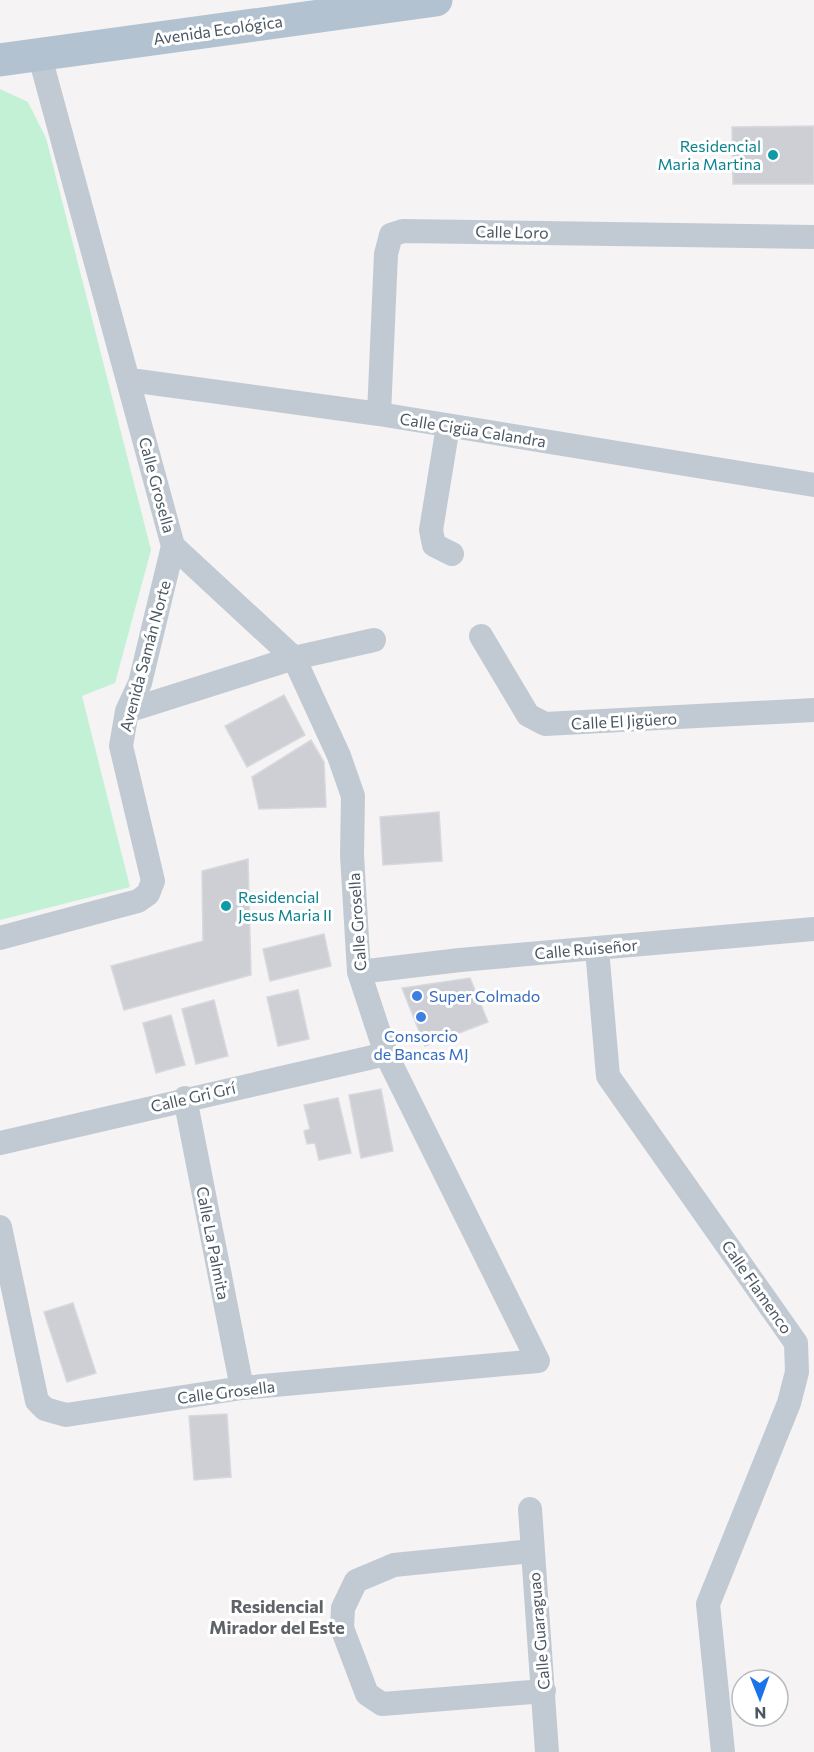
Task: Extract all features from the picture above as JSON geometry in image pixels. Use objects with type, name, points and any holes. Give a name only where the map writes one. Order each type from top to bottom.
[{"type":"main road","name":"Avenida Ecológica","points":[[0,60],[40,57],[244,25],[436,0]]},
{"type":"street","name":"Calle Grosella","points":[[0,1227],[37,1401],[45,1409],[66,1415],[242,1388],[538,1361],[386,1054],[359,972],[352,855],[352,796],[339,756],[294,658],[173,546],[130,380],[40,57]]},
{"type":"street","name":"Calle Loro","points":[[380,414],[386,255],[391,236],[403,231],[814,237]]},
{"type":"street","name":"Calle Cigüa Calandra","points":[[130,380],[380,414],[814,486]]},
{"type":"street","points":[[448,426],[431,530],[434,545],[452,554]]},
{"type":"street","name":"Avenida Samán Norte","points":[[0,938],[138,901],[148,894],[153,881],[121,746],[127,711],[140,683],[173,546]]},
{"type":"street","name":"Calle El Jigüero","points":[[481,636],[528,715],[545,724],[814,710]]},
{"type":"street","points":[[127,711],[294,658],[374,640]]},
{"type":"street","name":"Calle Ruiseñor","points":[[359,972],[460,960],[814,929]]},
{"type":"street","name":"Calle Flamenco","points":[[597,949],[608,1076],[805,1342],[789,1403],[708,1604],[723,1752]]},
{"type":"street","name":"Calle Gri Grí","points":[[0,1143],[185,1098],[386,1054]]},
{"type":"street","name":"Calle La Palmita","points":[[185,1098],[242,1388]]},
{"type":"street","name":"Calle Guaraguao","points":[[530,1509],[548,1752]]},
{"type":"street","points":[[532,1551],[394,1565],[356,1581],[343,1608],[342,1628],[367,1694],[382,1704],[544,1691]]},
{"type":"green space","points":[[0,89],[28,102],[46,138],[151,550],[115,683],[82,696],[130,887],[0,920]]},
{"type":"building","name":"Residencial Maria Martina","points":[[814,126],[814,184],[733,184],[732,127]]},
{"type":"building","points":[[284,695],[305,735],[247,767],[225,726]]},
{"type":"building","points":[[311,740],[324,762],[326,807],[259,809],[252,777]]},
{"type":"building","points":[[439,812],[442,861],[383,865],[380,817]]},
{"type":"building","name":"Residencial Jesus Maria II","points":[[248,859],[251,975],[124,1010],[111,966],[203,941],[202,871]]},
{"type":"building","points":[[324,934],[331,966],[270,981],[263,949]]},
{"type":"building","points":[[470,978],[488,1022],[425,1046],[402,988]]},
{"type":"building","points":[[298,990],[309,1039],[278,1046],[267,997]]},
{"type":"building","points":[[214,1000],[228,1056],[196,1064],[182,1009]]},
{"type":"building","points":[[171,1015],[185,1065],[156,1073],[143,1023]]},
{"type":"building","points":[[381,1089],[393,1151],[361,1158],[349,1095]]},
{"type":"building","points":[[338,1098],[351,1153],[319,1160],[315,1143],[307,1144],[304,1131],[310,1129],[304,1105]]},
{"type":"building","points":[[73,1303],[96,1373],[67,1382],[44,1312]]},
{"type":"building","points":[[227,1414],[231,1477],[194,1480],[189,1416]]},
{"type":"place","name":"Residencial Maria Martina","points":[[773,155]]},
{"type":"place","name":"Residencial Jesus Maria II","points":[[226,906]]},
{"type":"place","name":"Super Colmado","points":[[417,996]]},
{"type":"place","name":"Consorcio de Bancas MJ","points":[[421,1017]]},
{"type":"district","name":"Residencial Mirador del Este","points":[[277,1617]]}]
